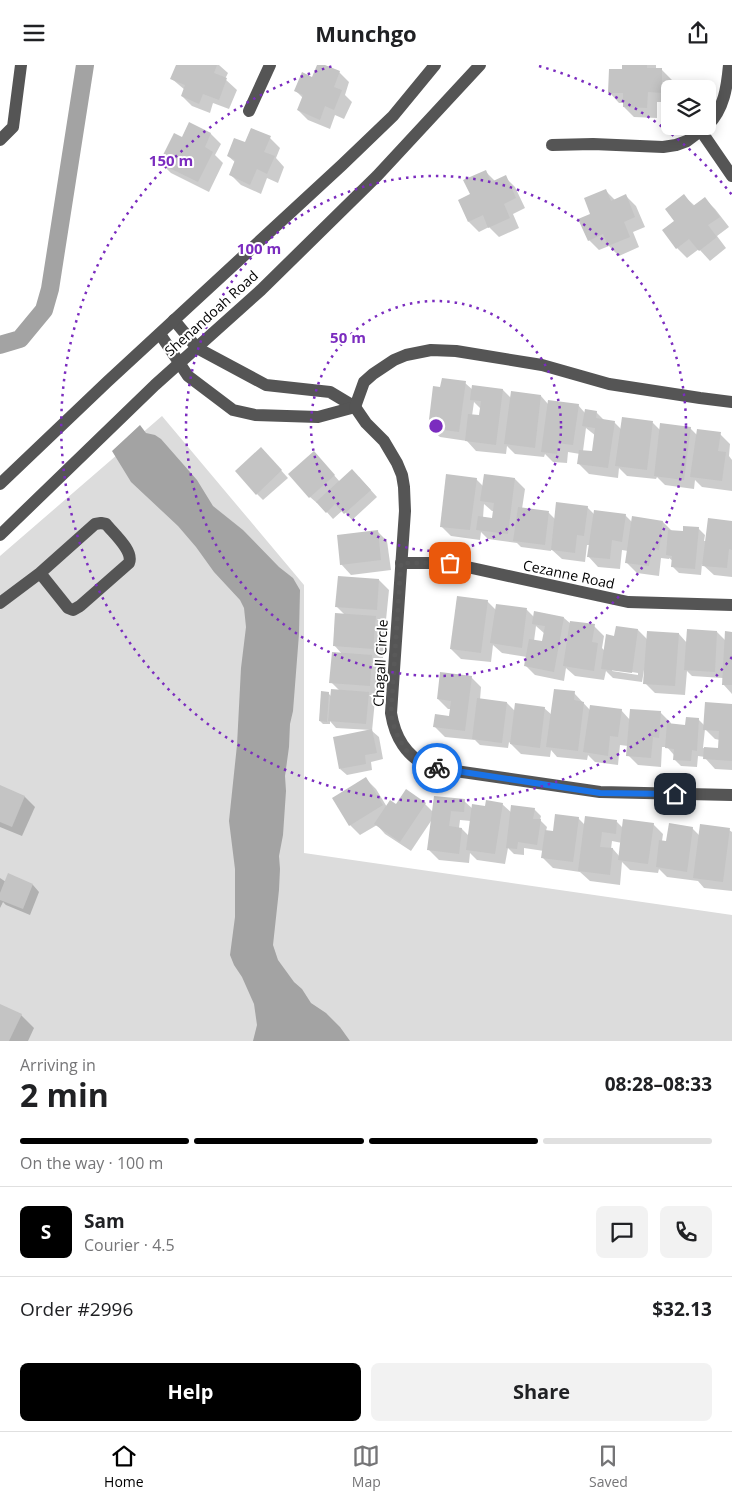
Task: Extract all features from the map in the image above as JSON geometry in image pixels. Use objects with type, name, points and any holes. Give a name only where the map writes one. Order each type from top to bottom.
[{"type":"street","points":[[0,140],[13,127],[21,65]]},
{"type":"street","points":[[250,111],[270,65]]},
{"type":"street","name":"Shenandoah Road","points":[[0,484],[393,116],[435,65]]},
{"type":"street","name":"Shenandoah Road","points":[[0,535],[178,363],[260,290],[377,176],[480,65]]},
{"type":"street","points":[[716,114],[724,99],[729,65]]},
{"type":"street","points":[[552,145],[593,144],[663,147],[687,141],[695,135]]},
{"type":"street","points":[[709,135],[732,176]]},
{"type":"street","name":"Chagall Circle","points":[[174,320],[197,348],[266,385],[330,392],[355,407],[391,452],[402,475],[405,511],[391,713],[399,740],[409,754],[418,762],[428,767],[600,793],[732,795]]},
{"type":"street","points":[[160,333],[188,376],[233,410],[255,415],[318,417],[355,407],[364,383],[373,374],[394,360],[406,355],[431,350],[456,351],[542,365],[609,384],[732,402]]},
{"type":"street","points":[[0,603],[40,573],[95,525],[106,524],[129,552],[131,558],[129,563],[74,610],[68,608],[40,573]]},
{"type":"street","name":"Cezanne Road","points":[[401,563],[450,563],[628,602],[732,605]]},
{"type":"shaded area","points":[[162,416],[304,585],[304,853],[732,915],[732,1041],[0,1041],[0,556]]},
{"type":"shaded area","points":[[140,425],[146,433],[161,439],[197,480],[213,506],[243,530],[279,567],[293,578],[300,590],[299,634],[293,711],[285,776],[286,791],[283,835],[279,856],[279,890],[273,945],[278,960],[294,982],[302,989],[311,1003],[326,1013],[340,1027],[350,1041],[253,1041],[257,1025],[254,1004],[230,955],[235,917],[235,869],[229,821],[246,627],[244,608],[240,600],[214,572],[178,526],[131,482],[112,451]]},
{"type":"building","points":[[176,65],[217,65],[214,73],[227,78],[219,100],[203,94],[199,104],[181,96],[185,85],[170,79]]},
{"type":"building","points":[[317,65],[325,65],[340,71],[334,87],[342,90],[334,110],[325,106],[320,120],[297,110],[303,95],[294,91],[302,72],[312,77]]},
{"type":"building","points":[[622,65],[647,65],[647,68],[662,68],[661,93],[648,92],[647,108],[623,107],[623,93],[608,93],[609,69],[622,69]]},
{"type":"building","points":[[189,122],[211,133],[205,147],[213,152],[198,182],[159,163],[174,133],[182,137]]},
{"type":"building","points":[[251,128],[271,136],[264,152],[275,156],[267,174],[257,169],[250,185],[229,175],[235,160],[227,156],[234,138],[245,142]]},
{"type":"building","points":[[486,170],[491,182],[506,175],[516,198],[504,204],[510,218],[488,228],[483,215],[468,222],[458,200],[470,194],[463,180]]},
{"type":"building","points":[[606,189],[611,201],[626,194],[635,217],[624,222],[630,237],[608,246],[603,234],[588,241],[578,219],[590,214],[584,198]]},
{"type":"building","points":[[684,194],[693,206],[705,197],[720,217],[708,225],[717,237],[699,251],[689,239],[676,249],[662,230],[674,221],[665,209]]},
{"type":"building","points":[[442,378],[466,381],[459,432],[428,428],[433,386],[440,387]]},
{"type":"building","points":[[472,385],[503,389],[496,445],[465,441],[468,414],[479,415],[481,401],[470,400]]},
{"type":"building","points":[[511,391],[541,395],[535,448],[504,444]]},
{"type":"building","points":[[548,400],[579,404],[573,445],[558,443],[557,454],[541,452]]},
{"type":"building","points":[[585,409],[597,411],[596,418],[615,421],[608,468],[577,464],[579,450],[592,451],[595,428],[582,426]]},
{"type":"building","points":[[622,417],[653,421],[647,470],[615,466]]},
{"type":"building","points":[[660,423],[691,427],[684,480],[654,476]]},
{"type":"building","points":[[697,429],[721,432],[718,451],[726,452],[722,481],[690,477]]},
{"type":"building","points":[[261,447],[282,470],[256,495],[235,471]]},
{"type":"building","points":[[314,451],[335,475],[309,498],[288,474]]},
{"type":"building","points":[[352,469],[371,490],[344,514],[335,504],[326,513],[316,502]]},
{"type":"building","points":[[446,474],[477,478],[470,530],[440,527]]},
{"type":"building","points":[[484,474],[515,478],[508,534],[476,530],[478,516],[492,518],[494,503],[480,501]]},
{"type":"building","points":[[556,502],[588,506],[584,536],[577,535],[575,553],[551,550]]},
{"type":"building","points":[[518,507],[549,511],[545,545],[513,541]]},
{"type":"building","points":[[594,510],[626,514],[622,542],[612,540],[610,559],[587,557]]},
{"type":"building","points":[[632,516],[663,521],[659,550],[652,548],[649,566],[625,563]]},
{"type":"building","points":[[708,518],[732,521],[732,550],[729,549],[727,568],[702,566]]},
{"type":"building","points":[[683,526],[699,527],[695,569],[671,567],[672,556],[666,555],[668,530],[683,531]]},
{"type":"building","points":[[378,530],[381,560],[340,565],[337,535]]},
{"type":"building","points":[[338,576],[379,579],[377,610],[335,607]]},
{"type":"building","points":[[457,596],[488,600],[481,653],[450,649]]},
{"type":"building","points":[[496,604],[527,608],[522,648],[490,643]]},
{"type":"building","points":[[534,611],[564,617],[554,672],[524,666],[529,639],[542,641],[545,626],[532,624]]},
{"type":"building","points":[[335,613],[376,616],[373,649],[333,646]]},
{"type":"building","points":[[570,621],[595,624],[592,642],[598,643],[594,671],[563,666]]},
{"type":"building","points":[[616,626],[638,629],[632,673],[601,669],[606,634],[614,636]]},
{"type":"building","points":[[687,629],[717,631],[715,672],[684,670]]},
{"type":"building","points":[[647,631],[679,633],[675,686],[643,684]]},
{"type":"building","points":[[725,631],[732,632],[732,685],[722,685]]},
{"type":"building","points":[[332,652],[372,655],[370,686],[329,683]]},
{"type":"building","points":[[440,672],[472,676],[465,731],[433,727],[435,714],[449,716],[451,701],[437,699]]},
{"type":"building","points":[[331,689],[369,692],[366,724],[328,721]]},
{"type":"building","points":[[554,689],[575,691],[574,700],[584,702],[578,751],[546,747]]},
{"type":"building","points":[[321,691],[329,692],[327,722],[319,721]]},
{"type":"building","points":[[477,698],[507,702],[502,743],[472,739]]},
{"type":"building","points":[[705,702],[732,704],[732,761],[703,759],[704,747],[718,748],[719,731],[703,730]]},
{"type":"building","points":[[515,703],[545,707],[540,748],[510,744]]},
{"type":"building","points":[[590,705],[622,709],[618,737],[610,736],[608,756],[583,752]]},
{"type":"building","points":[[630,709],[661,711],[659,738],[653,737],[651,758],[626,756]]},
{"type":"building","points":[[686,717],[699,718],[697,751],[692,750],[691,761],[673,760],[674,749],[665,748],[667,723],[685,725]]},
{"type":"building","points":[[372,729],[377,753],[365,755],[366,764],[339,769],[333,737]]},
{"type":"building","points":[[366,777],[383,805],[349,826],[332,798]]},
{"type":"building","points":[[0,785],[25,796],[12,827],[0,822]]},
{"type":"building","points":[[406,789],[426,803],[400,842],[374,824],[390,800],[396,804]]},
{"type":"building","points":[[434,796],[465,799],[464,812],[451,811],[449,826],[462,828],[459,854],[427,850]]},
{"type":"building","points":[[486,800],[503,803],[495,854],[466,850],[472,804],[485,806]]},
{"type":"building","points":[[511,805],[535,808],[533,819],[541,819],[537,845],[518,842],[517,849],[506,848]]},
{"type":"building","points":[[555,814],[579,817],[573,862],[541,858],[545,830],[553,831]]},
{"type":"building","points":[[585,816],[617,820],[616,834],[602,832],[600,847],[613,848],[610,875],[578,871]]},
{"type":"building","points":[[623,819],[654,823],[648,864],[618,860]]},
{"type":"building","points":[[669,823],[693,827],[687,872],[656,867],[659,840],[666,841]]},
{"type":"building","points":[[700,824],[730,828],[723,882],[693,878]]},
{"type":"building","points":[[8,873],[33,884],[23,909],[0,900],[0,893]]},
{"type":"building","points":[[0,1004],[22,1014],[9,1041],[0,1041]]},
{"type":"waterway","points":[[0,345],[20,339],[44,310],[50,289],[85,65]]},
{"type":"way so far","points":[[437,768],[428,767],[418,762],[409,754],[396,735],[391,713],[401,563],[450,563]]},
{"type":"route","points":[[437,768],[600,793],[675,794]]}]
